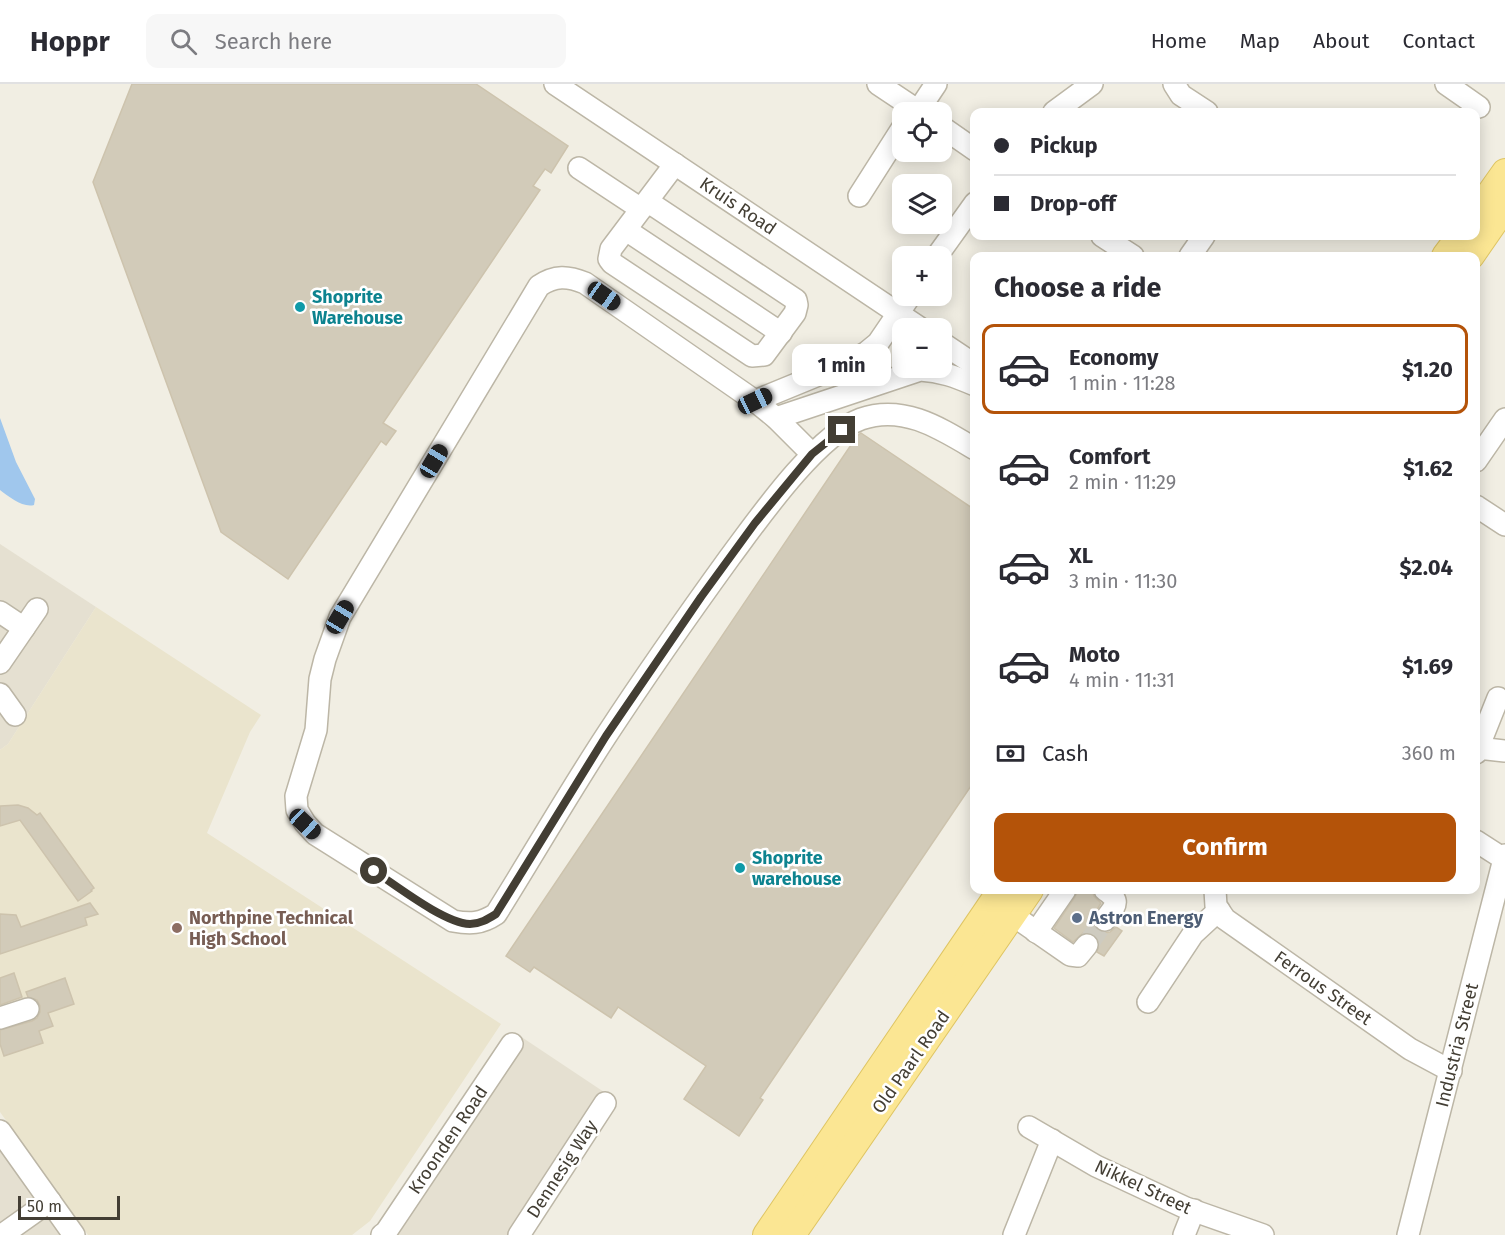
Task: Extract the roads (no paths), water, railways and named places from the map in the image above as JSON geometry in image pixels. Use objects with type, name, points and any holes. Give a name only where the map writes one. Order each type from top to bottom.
[{"type":"main road","points":[[1480,207],[1505,172]]},
{"type":"main road","points":[[1474,252],[1505,207]]},
{"type":"main road","name":"Old Paarl Road","points":[[786,1231],[1002,902],[1021,894]]},
{"type":"street","name":"Kruis Road","points":[[555,84],[905,318]]},
{"type":"street","points":[[878,84],[903,102]]},
{"type":"street","points":[[923,102],[936,84]]},
{"type":"street","points":[[1059,108],[1092,84]]},
{"type":"street","points":[[1174,84],[1181,94],[1201,108]]},
{"type":"street","points":[[1446,84],[1479,107]]},
{"type":"street","points":[[952,134],[970,147]]},
{"type":"street","points":[[859,196],[892,144]]},
{"type":"street","points":[[579,168],[644,205],[796,300],[796,309],[764,355],[752,356],[609,259],[611,249],[626,230],[644,205],[675,164]]},
{"type":"street","points":[[944,246],[970,209]]},
{"type":"street","points":[[626,230],[781,333]]},
{"type":"street","points":[[1108,240],[1127,252]]},
{"type":"street","points":[[812,454],[776,418],[755,401],[585,283],[573,278],[562,277],[550,279],[539,286],[340,617],[320,679],[316,730],[296,796],[297,810],[305,824],[315,834],[453,921],[471,924],[485,921],[496,914],[606,736],[701,597],[755,523],[812,454],[860,420],[883,414],[910,417],[933,424],[970,445]]},
{"type":"street","points":[[755,401],[850,362],[867,352],[879,343],[902,306]]},
{"type":"street","points":[[860,390],[876,366],[879,343]]},
{"type":"street","points":[[952,350],[970,362]]},
{"type":"street","points":[[776,418],[920,370],[944,373],[970,383]]},
{"type":"street","points":[[1480,455],[1505,419]]},
{"type":"street","points":[[1480,509],[1505,525]]},
{"type":"street","points":[[0,663],[37,609]]},
{"type":"street","points":[[0,612],[24,628]]},
{"type":"street","points":[[0,694],[15,716]]},
{"type":"street","points":[[1480,743],[1498,698]]},
{"type":"street","points":[[1480,751],[1505,751]]},
{"type":"street","points":[[1480,843],[1504,857]]},
{"type":"street","name":"Industria Street","points":[[1408,1235],[1504,857]]},
{"type":"street","points":[[1036,932],[1062,894]]},
{"type":"street","points":[[1105,920],[1116,900],[1111,894]]},
{"type":"street","points":[[1148,1002],[1217,900]]},
{"type":"street","name":"Ferrous Street","points":[[1217,900],[1225,919],[1401,1043],[1450,1071]]},
{"type":"street","points":[[1002,902],[1036,932],[1074,956],[1081,953],[1087,945]]},
{"type":"street","points":[[0,1018],[28,1008]]},
{"type":"street","name":"Kroonden Road","points":[[386,1234],[512,1044]]},
{"type":"street","name":"Dennesig Way","points":[[519,1235],[604,1103]]},
{"type":"street","name":"Nikkel Street","points":[[1029,1127],[1096,1166],[1194,1210],[1263,1235]]},
{"type":"street","points":[[0,1131],[74,1235]]},
{"type":"street","points":[[1014,1235],[1052,1140]]},
{"type":"street","points":[[2,1235],[50,1201]]},
{"type":"street","points":[[1184,1235],[1194,1210]]},
{"type":"water","points":[[0,418],[16,462],[35,499],[34,505],[21,503],[0,490]]},
{"type":"tunnel","points":[[1087,945],[1105,920]]},
{"type":"place","name":"Shoprite Warehouse","points":[[300,307]]},
{"type":"place","name":"Shoprite warehouse","points":[[740,868]]},
{"type":"place","name":"Astron Energy","points":[[1077,918]]},
{"type":"place","name":"Northpine Technical High School","points":[[177,928]]}]
